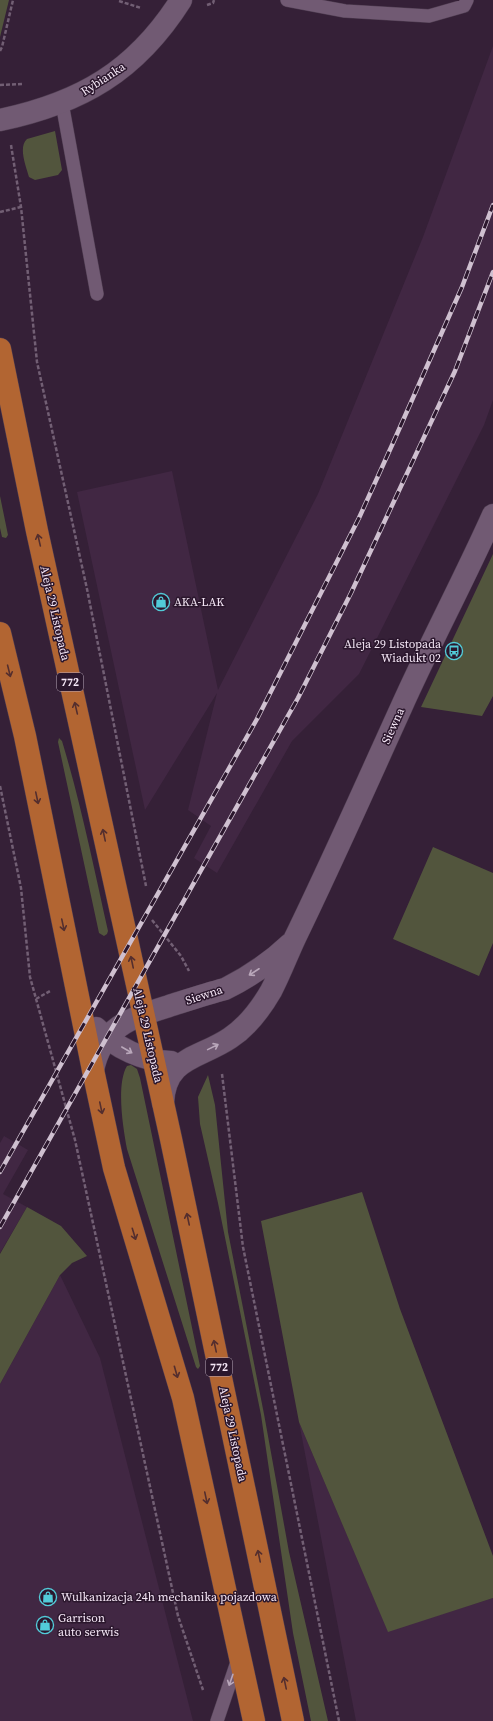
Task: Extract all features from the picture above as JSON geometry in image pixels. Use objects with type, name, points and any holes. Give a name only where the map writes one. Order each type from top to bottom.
[{"type":"main road","name":"Aleja 29 Listopada","points":[[0,349],[37,531],[163,1102],[293,1721]]},
{"type":"main road","points":[[0,633],[25,736],[114,1168],[184,1398],[254,1721]]},
{"type":"street","name":"Rybianka","points":[[0,120],[45,109],[62,103],[90,89],[127,64],[154,37],[181,0]]},
{"type":"street","name":"Siewna","points":[[163,1102],[164,1089],[169,1075],[188,1060],[237,1033],[251,1020],[272,990],[320,889],[406,696],[493,515]]},
{"type":"street","name":"Siewna","points":[[93,1070],[98,1053],[107,1037],[123,1023],[143,1014],[224,988],[248,976],[272,959],[295,939]]},
{"type":"street","name":"Siewna","points":[[77,990],[88,1017],[93,1025],[107,1037],[134,1054],[153,1060],[169,1062],[188,1060]]},
{"type":"lane","points":[[287,0],[345,11],[429,16],[464,6],[467,0]]},
{"type":"lane","points":[[62,103],[98,294]]},
{"type":"lane","points":[[217,1721],[240,1654]]},
{"type":"path","points":[[0,51],[13,0]]},
{"type":"path","points":[[11,142],[21,207],[38,367],[86,589],[147,891]]},
{"type":"path","points":[[0,212],[21,207]]},
{"type":"path","points":[[0,786],[21,888],[30,977],[75,1140],[178,1616],[203,1691]]},
{"type":"path","points":[[151,912],[152,920],[187,966],[199,996]]},
{"type":"path","points":[[214,1047],[221,1071],[243,1247],[339,1721]]},
{"type":"shaded area","points":[[493,46],[493,400],[484,425],[359,674],[292,741],[217,873],[194,858],[211,826],[188,810],[217,693],[145,810],[77,492],[172,471],[218,690],[318,494],[423,237]]},
{"type":"shaded area","points":[[4,1136],[28,1150],[3,1194],[27,1207],[0,1253],[0,1143]]},
{"type":"shaded area","points":[[60,1275],[100,1358],[193,1721],[0,1721],[0,1384]]},
{"type":"shaded area","points":[[299,1422],[388,1631],[493,1598],[493,1721],[356,1721]]},
{"type":"green space","points":[[0,0],[9,0],[0,37]]},
{"type":"green space","points":[[55,131],[62,170],[58,175],[35,180],[29,177],[26,168],[23,152],[24,142],[27,139]]},
{"type":"green space","points":[[0,496],[8,535],[6,538],[2,537],[0,528]]},
{"type":"green space","points":[[493,554],[493,696],[482,716],[421,707]]},
{"type":"green space","points":[[59,738],[62,741],[69,765],[92,860],[108,931],[104,936],[99,933],[58,742]]},
{"type":"green space","points":[[433,847],[493,873],[493,943],[479,976],[393,939]]},
{"type":"green space","points":[[131,1065],[137,1069],[140,1078],[200,1366],[198,1369],[196,1367],[127,1149],[122,1118],[121,1095],[124,1074],[127,1066]]},
{"type":"green space","points":[[208,1075],[215,1105],[228,1232],[264,1414],[289,1552],[328,1721],[311,1721],[293,1633],[261,1415],[218,1203],[200,1124],[198,1097]]},
{"type":"green space","points":[[362,1192],[400,1309],[493,1556],[493,1598],[388,1632],[299,1422],[261,1221]]},
{"type":"green space","points":[[27,1207],[61,1226],[87,1256],[72,1263],[60,1275],[0,1384],[0,1254]]},
{"type":"railway","points":[[0,1172],[257,719],[359,518],[462,287],[493,205]]},
{"type":"railway","points":[[0,1227],[298,698],[351,593],[455,371],[493,272]]},
{"type":"place","name":"AKA-LAK","points":[[161,602]]},
{"type":"place","name":"Aleja 29 Listopada Wiadukt 02","points":[[454,651]]},
{"type":"place","name":"Wulkanizacja 24h mechanika pojazdowa","points":[[48,1597]]},
{"type":"place","name":"Garrison auto serwis","points":[[45,1625]]}]
